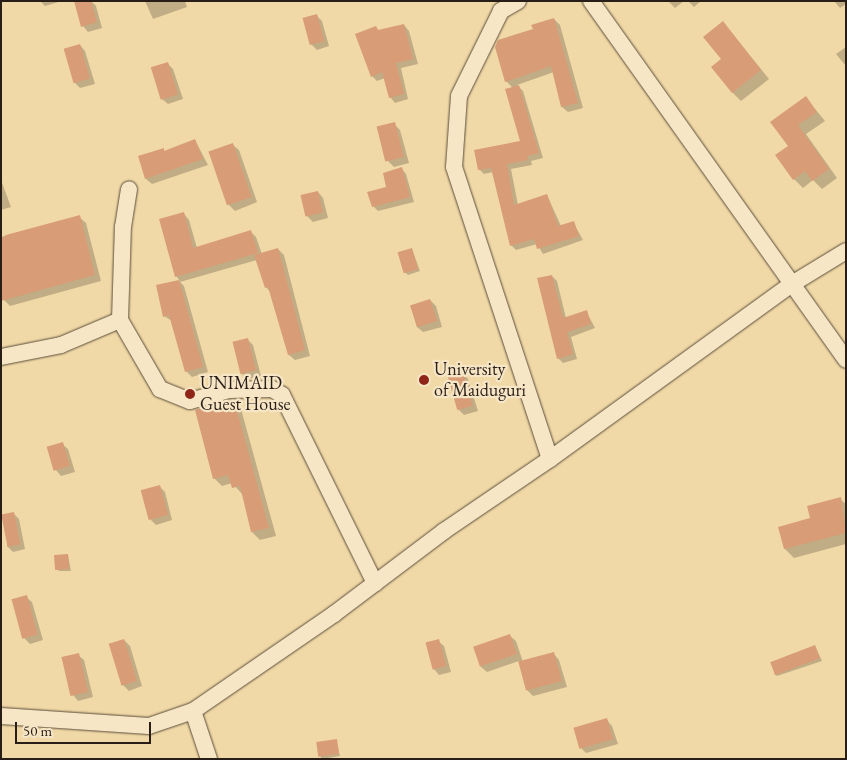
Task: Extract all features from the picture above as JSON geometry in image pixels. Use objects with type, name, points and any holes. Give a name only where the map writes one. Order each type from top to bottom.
[{"type":"street","points":[[518,1],[501,11],[459,96],[454,168],[550,459]]},
{"type":"street","points":[[591,1],[846,360]]},
{"type":"street","points":[[129,189],[123,227],[120,320],[136,353],[160,389],[190,401],[229,390],[272,389],[282,395],[375,583]]},
{"type":"street","points":[[1,716],[149,726],[192,711],[375,583],[444,530],[550,459],[792,284],[846,251]]},
{"type":"street","points":[[1,357],[61,345],[120,320]]},
{"type":"street","points":[[192,711],[209,759]]},
{"type":"building","points":[[74,1],[91,1],[97,22],[81,27]]},
{"type":"building","points":[[317,14],[324,41],[310,45],[303,18]]},
{"type":"building","points":[[554,18],[578,103],[561,107],[551,66],[505,82],[495,47],[498,40],[533,29],[531,25]]},
{"type":"building","points":[[723,21],[761,70],[732,93],[711,67],[721,59],[703,37]]},
{"type":"building","points":[[404,24],[413,59],[396,63],[404,94],[389,98],[382,72],[371,77],[355,34],[376,26],[378,30]]},
{"type":"building","points":[[80,44],[90,79],[74,83],[64,49]]},
{"type":"building","points":[[168,62],[178,95],[161,100],[151,67]]},
{"type":"building","points":[[519,85],[539,153],[527,156],[528,160],[507,164],[514,205],[547,194],[558,226],[574,221],[579,236],[537,249],[534,239],[510,246],[491,168],[478,170],[474,150],[520,141],[505,89]]},
{"type":"building","points":[[806,96],[817,112],[798,125],[829,169],[812,181],[805,171],[793,180],[775,155],[788,146],[770,122]]},
{"type":"building","points":[[395,122],[404,157],[385,162],[377,127]]},
{"type":"building","points":[[195,139],[203,159],[145,179],[138,156],[164,148],[164,151]]},
{"type":"building","points":[[233,143],[252,197],[227,205],[208,151]]},
{"type":"building","points":[[402,167],[410,197],[372,207],[367,192],[386,187],[383,173]]},
{"type":"building","points":[[318,191],[323,212],[305,216],[300,195]]},
{"type":"building","points":[[184,212],[193,248],[251,230],[258,253],[175,277],[159,219]]},
{"type":"building","points":[[80,215],[95,275],[1,301],[1,239],[6,235]]},
{"type":"building","points":[[278,248],[305,350],[288,355],[268,287],[265,288],[254,255]]},
{"type":"building","points":[[412,248],[418,269],[404,273],[398,252]]},
{"type":"building","points":[[552,275],[563,318],[587,310],[591,324],[567,332],[573,354],[557,359],[537,278]]},
{"type":"building","points":[[179,280],[203,367],[185,372],[169,315],[163,317],[156,285]]},
{"type":"building","points":[[430,299],[437,321],[417,327],[410,305]]},
{"type":"building","points":[[248,338],[256,370],[240,374],[232,342]]},
{"type":"building","points":[[463,372],[473,406],[457,410],[448,376]]},
{"type":"building","points":[[234,400],[269,528],[251,532],[240,486],[232,488],[228,475],[213,479],[195,410]]},
{"type":"building","points":[[63,442],[70,466],[54,471],[47,447]]},
{"type":"building","points":[[160,485],[168,515],[149,520],[141,490]]},
{"type":"building","points":[[841,497],[846,533],[784,549],[778,527],[810,518],[807,506]]},
{"type":"building","points":[[14,512],[20,544],[8,547],[1,514]]},
{"type":"building","points":[[68,554],[69,569],[55,570],[54,555]]},
{"type":"building","points":[[27,595],[38,635],[22,639],[12,599]]},
{"type":"building","points":[[510,634],[517,654],[480,667],[473,647]]},
{"type":"building","points":[[124,639],[137,681],[122,686],[109,644]]},
{"type":"building","points":[[439,639],[446,666],[433,670],[425,643]]},
{"type":"building","points":[[815,645],[820,658],[775,675],[770,662]]},
{"type":"building","points":[[554,652],[562,681],[526,691],[518,662]]},
{"type":"building","points":[[79,653],[88,692],[70,696],[61,657]]},
{"type":"building","points":[[607,718],[613,739],[579,749],[573,728]]},
{"type":"building","points":[[337,739],[339,754],[318,757],[316,742]]},
{"type":"place","name":"University of Maiduguri","points":[[424,380]]},
{"type":"place","name":"UNIMAID Guest House","points":[[190,394]]}]
